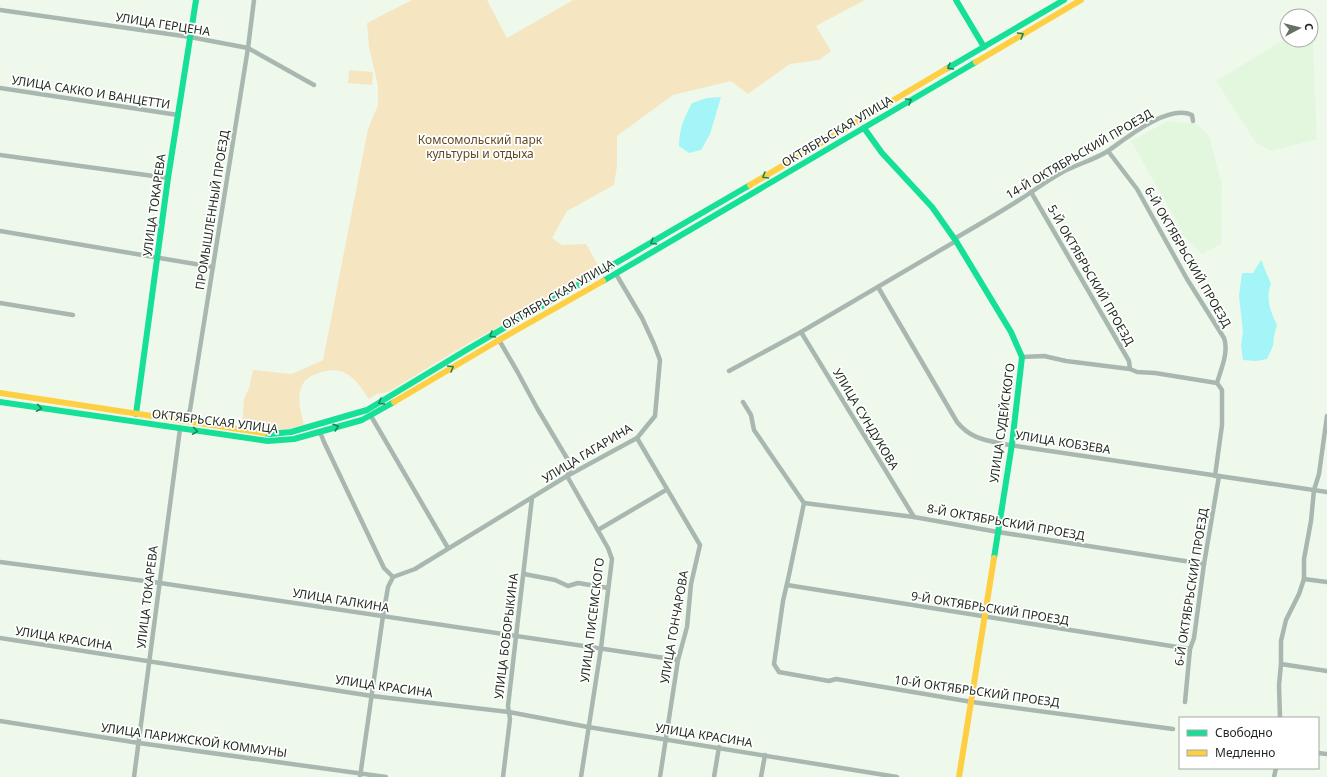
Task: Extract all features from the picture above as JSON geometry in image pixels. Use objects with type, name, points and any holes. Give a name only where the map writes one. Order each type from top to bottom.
[{"type":"main road","name":"УЛИЦА ТОКАРЕВА","points":[[135,422],[168,178],[196,0]]},
{"type":"main road","points":[[956,0],[988,54]]},
{"type":"main road","name":"ОКТЯБРЬСКАЯ УЛИЦА","points":[[0,393],[262,433],[278,434],[291,432],[367,410],[468,349],[628,257],[1064,0]]},
{"type":"main road","name":"ОКТЯБРЬСКАЯ УЛИЦА","points":[[0,402],[268,441],[294,439],[362,420],[616,274],[1081,0]]},
{"type":"main road","name":"УЛИЦА СУДЕЙСКОГО","points":[[859,120],[882,153],[932,208],[955,240],[1011,332],[1022,357],[1012,444],[959,777]]},
{"type":"main road","points":[[367,410],[371,416]]},
{"type":"main road","name":"УЛИЦА ТОКАРЕВА","points":[[180,429],[185,421]]},
{"type":"street","name":"ПРОМЫШЛЕННЫЙ ПРОЕЗД","points":[[185,421],[190,410],[248,48],[254,0]]},
{"type":"street","name":"УЛИЦА ГЕРЦЕНА","points":[[0,10],[190,37],[248,48],[314,86]]},
{"type":"street","name":"УЛИЦА САККО И ВАНЦЕТТИ","points":[[0,88],[178,115]]},
{"type":"street","name":"14-Й ОКТЯБРЬСКИЙ ПРОЕЗД","points":[[729,371],[801,332],[832,312],[878,287],[1062,172],[1108,151],[1125,137],[1152,122],[1173,114],[1187,113],[1192,116],[1193,121]]},
{"type":"street","name":"6-Й ОКТЯБРЬСКИЙ ПРОЕЗД","points":[[1108,151],[1137,189],[1187,279],[1224,338],[1226,344],[1217,383],[1222,390],[1222,425],[1217,476],[1194,638],[1190,649],[1185,702]]},
{"type":"street","points":[[0,155],[168,178]]},
{"type":"street","name":"5-Й ОКТЯБРЬСКИЙ ПРОЕЗД","points":[[1031,192],[1129,361],[1130,369]]},
{"type":"street","points":[[0,231],[213,267]]},
{"type":"street","name":"УЛИЦА ГАГАРИНА","points":[[392,577],[415,568],[567,476],[636,438],[655,416],[660,360],[642,318],[616,274]]},
{"type":"street","name":"УЛИЦА КОБЗЕВА","points":[[878,287],[957,422],[963,430],[970,434],[990,441],[1327,492]]},
{"type":"street","points":[[0,303],[73,315]]},
{"type":"street","name":"УЛИЦА СУНДУКОВА","points":[[801,332],[914,516]]},
{"type":"street","points":[[499,340],[571,465],[567,476]]},
{"type":"street","points":[[1022,357],[1038,355],[1066,361],[1130,369],[1137,372],[1155,373],[1217,383]]},
{"type":"street","points":[[743,402],[751,415],[754,430],[804,503],[787,585]]},
{"type":"street","points":[[371,416],[448,548]]},
{"type":"street","points":[[1280,717],[1279,686],[1281,641],[1286,620],[1299,594],[1304,579],[1304,559],[1311,521],[1314,490],[1319,474],[1327,416]]},
{"type":"street","name":"УЛИЦА ТОКАРЕВА","points":[[134,777],[180,429]]},
{"type":"street","points":[[320,432],[384,568],[392,577],[388,587],[383,616],[360,775]]},
{"type":"street","name":"УЛИЦА ГОНЧАРОВА","points":[[636,438],[700,545],[691,584],[686,627],[678,660],[660,777]]},
{"type":"street","name":"УЛИЦА ПИСЕМСКОГО","points":[[567,476],[608,548],[612,559],[601,648],[581,777]]},
{"type":"street","points":[[598,530],[666,490]]},
{"type":"street","name":"УЛИЦА БОБОРЫКИНА","points":[[503,777],[510,719],[508,706],[532,498]]},
{"type":"street","name":"8-Й ОКТЯБРЬСКИЙ ПРОЕЗД","points":[[804,503],[914,516],[998,532],[1204,564]]},
{"type":"street","name":"УЛИЦА ГАЛКИНА","points":[[0,562],[160,583],[678,660]]},
{"type":"street","points":[[524,574],[555,580],[568,586],[578,583],[608,588]]},
{"type":"street","points":[[1304,579],[1327,582]]},
{"type":"street","name":"9-Й ОКТЯБРЬСКИЙ ПРОЕЗД","points":[[787,585],[1190,649]]},
{"type":"street","name":"10-Й ОКТЯБРЬСКИЙ ПРОЕЗД","points":[[787,585],[783,601],[774,664],[779,672],[829,682],[836,679],[972,702],[1173,729]]},
{"type":"street","name":"УЛИЦА КРАСИНА","points":[[0,638],[372,696],[509,712],[588,727],[765,754],[896,777]]},
{"type":"street","points":[[1281,664],[1327,671]]},
{"type":"street","name":"УЛИЦА ПАРИЖСКОЙ КОММУНЫ","points":[[0,721],[139,743],[360,775],[386,777]]},
{"type":"street","points":[[714,777],[719,747]]},
{"type":"street","points":[[761,777],[765,754]]},
{"type":"shaded area","points":[[1279,43],[1279,48],[1313,48],[1317,139],[1272,151],[1256,143],[1216,81]]},
{"type":"shaded area","points":[[1168,121],[1197,124],[1209,136],[1222,185],[1221,244],[1202,254],[1186,238],[1131,141]]},
{"type":"green space","name":"Комсомольский парк культуры и отдыха","points":[[412,0],[487,0],[507,38],[573,0],[865,0],[816,26],[831,51],[819,60],[790,64],[748,94],[731,81],[673,95],[617,136],[617,166],[614,185],[567,211],[552,238],[562,245],[586,244],[602,272],[467,344],[388,392],[377,394],[369,399],[359,385],[348,374],[334,370],[326,371],[311,376],[302,385],[299,402],[304,425],[278,431],[242,426],[244,399],[249,388],[253,370],[292,374],[323,360],[368,129],[378,105],[378,86],[369,47],[367,23]]},
{"type":"green space","points":[[349,70],[373,72],[372,85],[348,83]]},
{"type":"water","points":[[721,97],[710,134],[701,150],[689,153],[679,146],[682,124],[692,103],[707,98]]},
{"type":"water","points":[[1261,260],[1271,284],[1269,289],[1269,300],[1277,325],[1273,346],[1267,359],[1256,361],[1243,360],[1241,345],[1243,332],[1239,296],[1242,273],[1253,273]]},
{"type":"traffic: fast","points":[[136,414],[168,178],[196,0]]},
{"type":"traffic: fast","points":[[956,0],[984,47]]},
{"type":"traffic: fast","points":[[946,69],[1064,0]]},
{"type":"traffic: fast","points":[[603,281],[976,62]]},
{"type":"traffic: fast","points":[[864,128],[882,153],[932,207],[956,241],[1011,332],[1022,357],[1012,444],[994,558]]},
{"type":"traffic: fast","points":[[264,433],[270,434],[291,432],[367,410],[468,349],[750,185]]},
{"type":"traffic: fast","points":[[0,402],[268,441],[294,439],[362,420],[394,402]]},
{"type":"traffic: slow","points":[[976,62],[1081,0]]},
{"type":"traffic: slow","points":[[750,185],[946,69]]},
{"type":"traffic: slow","points":[[394,402],[603,281]]},
{"type":"traffic: slow","points":[[0,393],[264,433]]},
{"type":"traffic: slow","points":[[959,777],[994,558]]}]
